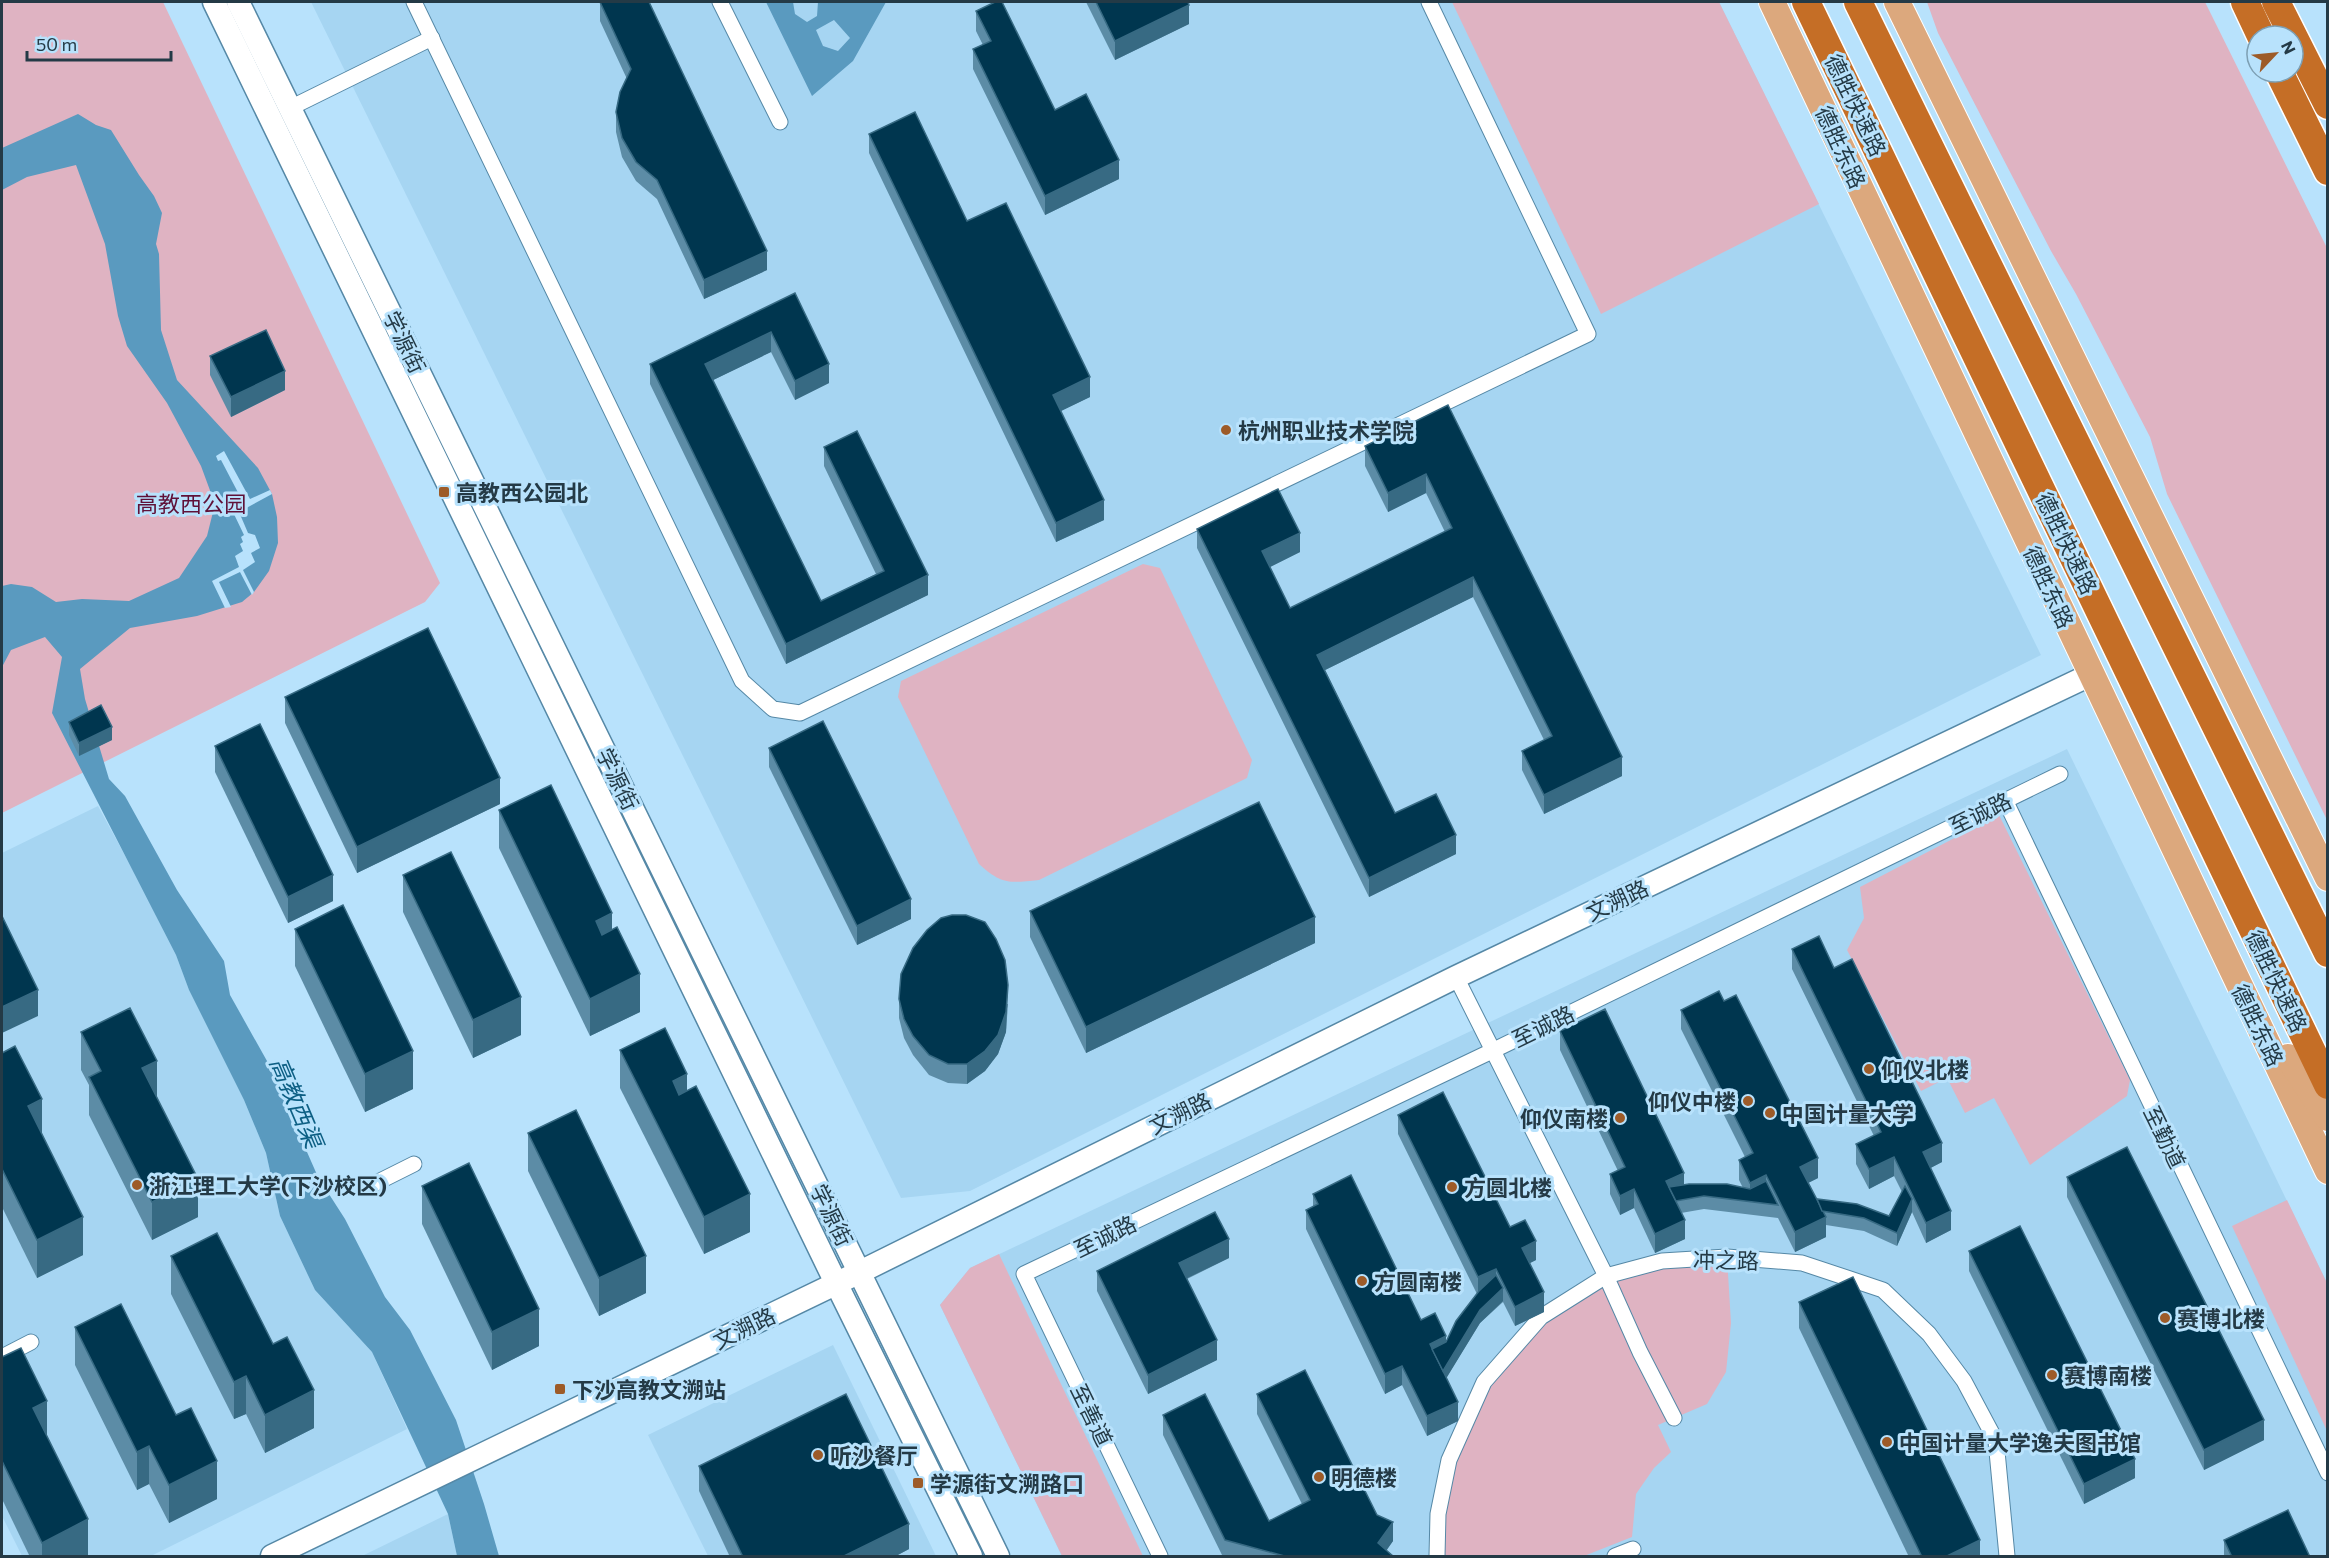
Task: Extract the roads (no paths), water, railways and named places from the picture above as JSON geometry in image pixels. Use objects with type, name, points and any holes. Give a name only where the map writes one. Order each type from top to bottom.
[{"type":"highway","name":"德胜快速路","points":[[1806,2],[2328,1085]]},
{"type":"highway","points":[[1858,2],[2328,953]]},
{"type":"highway","points":[[2245,2],[2255,24]]},
{"type":"highway","points":[[2276,2],[2328,105]]},
{"type":"highway","points":[[2285,84],[2328,171]]},
{"type":"main road","name":"学源街","points":[[214,2],[971,1557]]},
{"type":"main road","name":"学源街","points":[[238,2],[998,1557]]},
{"type":"main road","name":"德胜东路","points":[[1772,2],[2090,675],[2328,1171]]},
{"type":"main road","points":[[1897,2],[2328,878]]},
{"type":"main road","name":"文溯路","points":[[272,1557],[860,1272],[1456,977],[2090,675]]},
{"type":"main road","points":[[2233,974],[2328,1118]]},
{"type":"street","points":[[414,2],[742,681],[773,709],[800,713],[1588,334],[1429,2]]},
{"type":"street","points":[[720,2],[780,123]]},
{"type":"street","points":[[290,108],[432,38]]},
{"type":"street","name":"至诚路","points":[[1024,1274],[1492,1051],[2060,774]]},
{"type":"street","name":"至勤道","points":[[2005,800],[2328,1473]]},
{"type":"street","points":[[1456,977],[1606,1276],[1640,1352],[1674,1418]]},
{"type":"street","points":[[372,1185],[414,1164]]},
{"type":"street","name":"冲之路","points":[[1437,1557],[1438,1514],[1449,1460],[1484,1382],[1541,1317],[1606,1276],[1662,1261],[1727,1257],[1802,1263],[1883,1290],[1929,1334],[1964,1382],[1996,1441],[2007,1557]]},
{"type":"street","name":"至善道","points":[[1024,1274],[1160,1557]]},
{"type":"street","points":[[2,1357],[30,1342]]},
{"type":"street","points":[[1615,1557],[1633,1549]]},
{"type":"place","name":"杭州职业技术学院","points":[[1226,430]]},
{"type":"place","name":"高教西公园北","points":[[444,492]]},
{"type":"place","name":"仰仪北楼","points":[[1869,1069]]},
{"type":"place","name":"仰仪中楼","points":[[1748,1101]]},
{"type":"place","name":"中国计量大学","points":[[1770,1113]]},
{"type":"place","name":"仰仪南楼","points":[[1620,1118]]},
{"type":"place","name":"浙江理工大学(下沙校区)","points":[[137,1185]]},
{"type":"place","name":"方圆北楼","points":[[1452,1187]]},
{"type":"place","name":"方圆南楼","points":[[1362,1281]]},
{"type":"place","name":"赛博北楼","points":[[2165,1318]]},
{"type":"place","name":"赛博南楼","points":[[2052,1375]]},
{"type":"place","name":"下沙高教文溯站","points":[[560,1389]]},
{"type":"place","name":"中国计量大学逸夫图书馆","points":[[1887,1442]]},
{"type":"place","name":"听沙餐厅","points":[[818,1455]]},
{"type":"place","name":"明德楼","points":[[1319,1477]]},
{"type":"place","name":"学源街文溯路口","points":[[918,1483]]},
{"type":"park label","name":"高教西公园","points":[[191,503]]},
{"type":"water label","name":"高教西渠","points":[[297,1102]]}]
